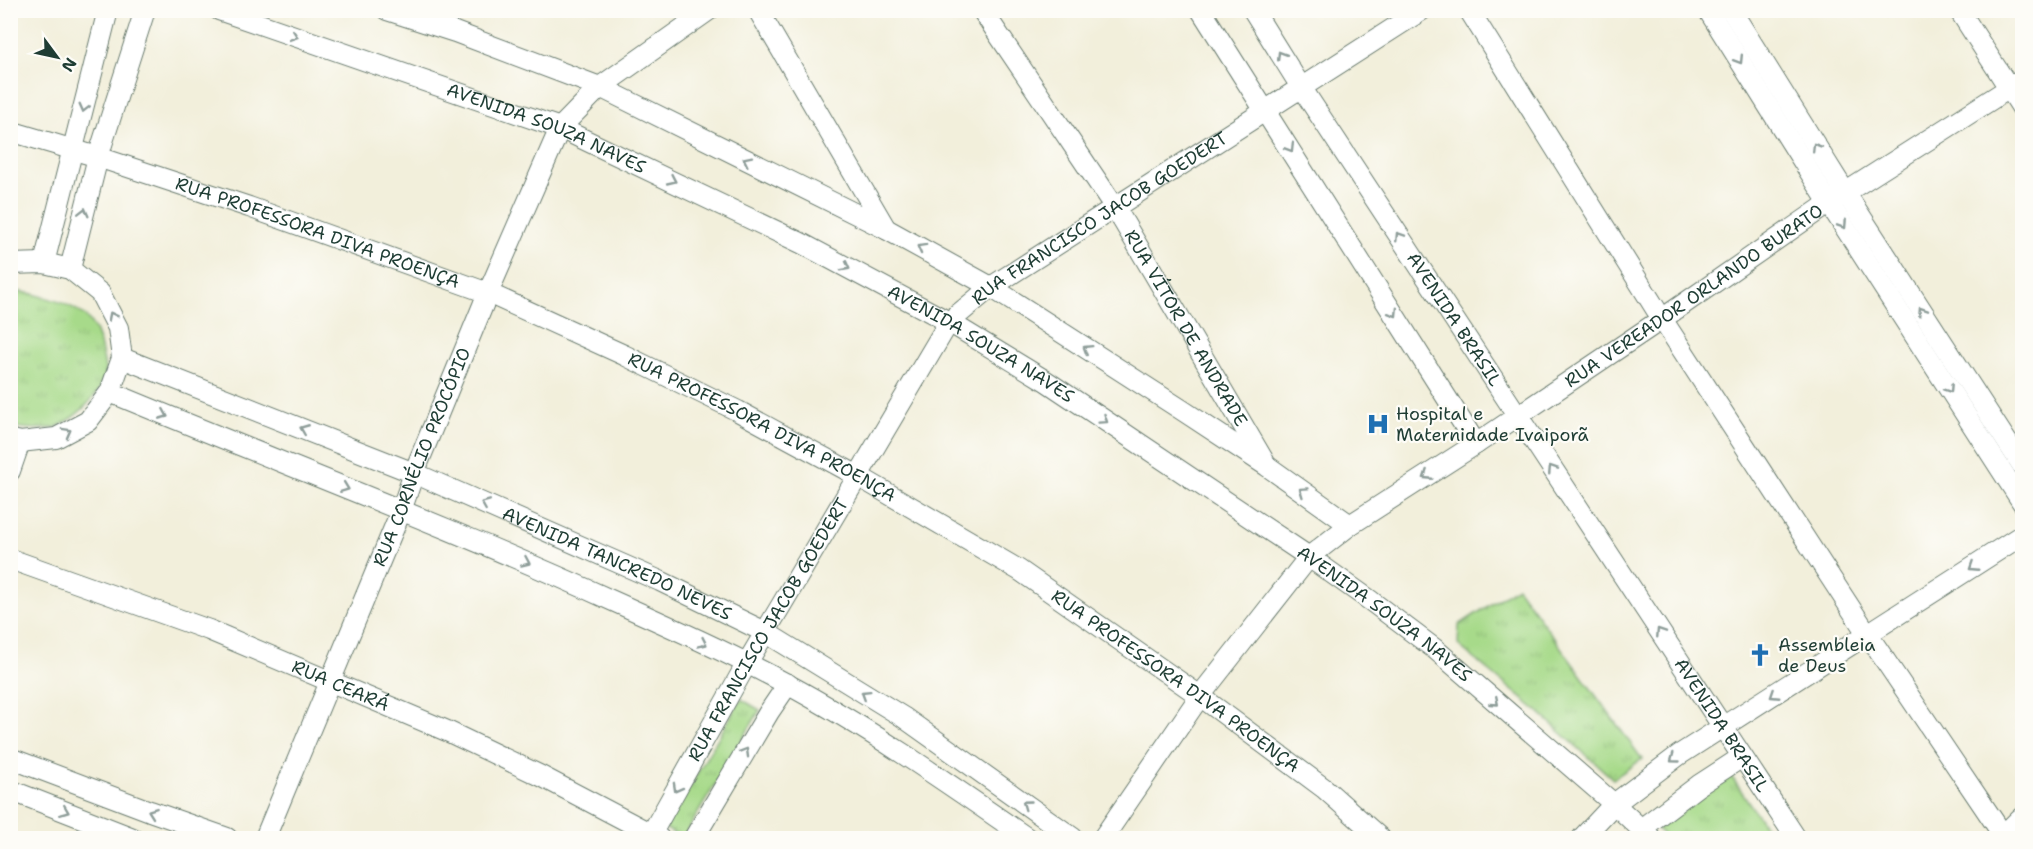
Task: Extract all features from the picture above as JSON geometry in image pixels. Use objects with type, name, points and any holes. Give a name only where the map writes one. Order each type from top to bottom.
[{"type":"main road","points":[[2005,838],[2022,821]]},
{"type":"street","points":[[44,263],[108,10]]},
{"type":"street","points":[[70,269],[98,157],[145,10]]},
{"type":"street","name":"AVENIDA SOUZA NAVES","points":[[219,10],[560,128],[801,243],[949,322],[1046,381],[1309,557],[1435,649],[1646,834]]},
{"type":"street","points":[[387,10],[455,32],[600,87],[886,230],[991,287],[1267,466],[1350,525]]},
{"type":"street","name":"RUA CORNÉLIO PROCÓPIO","points":[[265,838],[401,511],[414,473],[488,293],[560,128],[600,87],[710,10]]},
{"type":"street","points":[[758,10],[886,230]]},
{"type":"street","name":"RUA VÍTOR DE ANDRADE","points":[[982,10],[1116,209],[1267,466]]},
{"type":"street","points":[[1201,10],[1476,444]]},
{"type":"street","name":"AVENIDA BRASIL","points":[[1253,10],[1301,87],[1796,838]]},
{"type":"street","name":"RUA FRANCISCO JACOB GOEDERT","points":[[653,837],[747,663],[949,322],[991,287],[1116,209],[1422,10]]},
{"type":"street","points":[[1468,10],[1662,319],[1868,634],[2005,838]]},
{"type":"street","points":[[1708,10],[2022,465]]},
{"type":"street","points":[[1731,10],[1837,197],[2022,502]]},
{"type":"street","points":[[1959,10],[2016,84],[2022,108]]},
{"type":"street","name":"RUA VEREADOR ORLANDO BURATO","points":[[1103,838],[1200,696],[1309,557],[1350,525],[1476,444],[1662,319],[1837,197],[2016,84]]},
{"type":"street","name":"RUA PROFESSORA DIVA PROENÇA","points":[[10,131],[98,157],[249,207],[488,293],[645,365],[738,411],[858,476],[1019,570],[1200,696],[1325,789],[1380,838]]},
{"type":"street","points":[[10,264],[44,263],[70,269],[100,293],[118,328],[122,358],[110,392],[88,421],[56,438],[15,440],[10,471]]},
{"type":"street","name":"AVENIDA TANCREDO NEVES","points":[[122,358],[414,473],[660,581],[765,632],[903,717],[1073,838]]},
{"type":"street","name":"AVENIDA TANCREDO NEVES","points":[[110,392],[516,557],[747,663],[788,684],[880,740],[1027,838]]},
{"type":"street","points":[[1582,838],[1614,804],[1679,754],[2022,535]]},
{"type":"street","name":"RUA CEARÁ","points":[[10,559],[209,630],[447,731],[541,776],[653,837]]},
{"type":"street","points":[[694,838],[788,684]]},
{"type":"street","points":[[1646,834],[1699,785],[1742,757]]},
{"type":"street","points":[[10,758],[227,838]]},
{"type":"street","points":[[10,790],[128,838]]},
{"type":"green space","points":[[11,290],[49,298],[77,310],[90,322],[100,342],[105,374],[99,390],[71,419],[56,427],[34,429],[11,426]]},
{"type":"green space","points":[[1517,587],[1642,759],[1613,779],[1458,645],[1459,625]]},
{"type":"green space","points":[[741,699],[760,710],[681,838],[665,828]]},
{"type":"green space","points":[[1731,776],[1773,838],[1667,838],[1657,829]]},
{"type":"place","name":"Hospital e Maternidade Ivaiporã","points":[[1378,424]]},
{"type":"place","name":"Assembleia de Deus","points":[[1760,655]]}]
